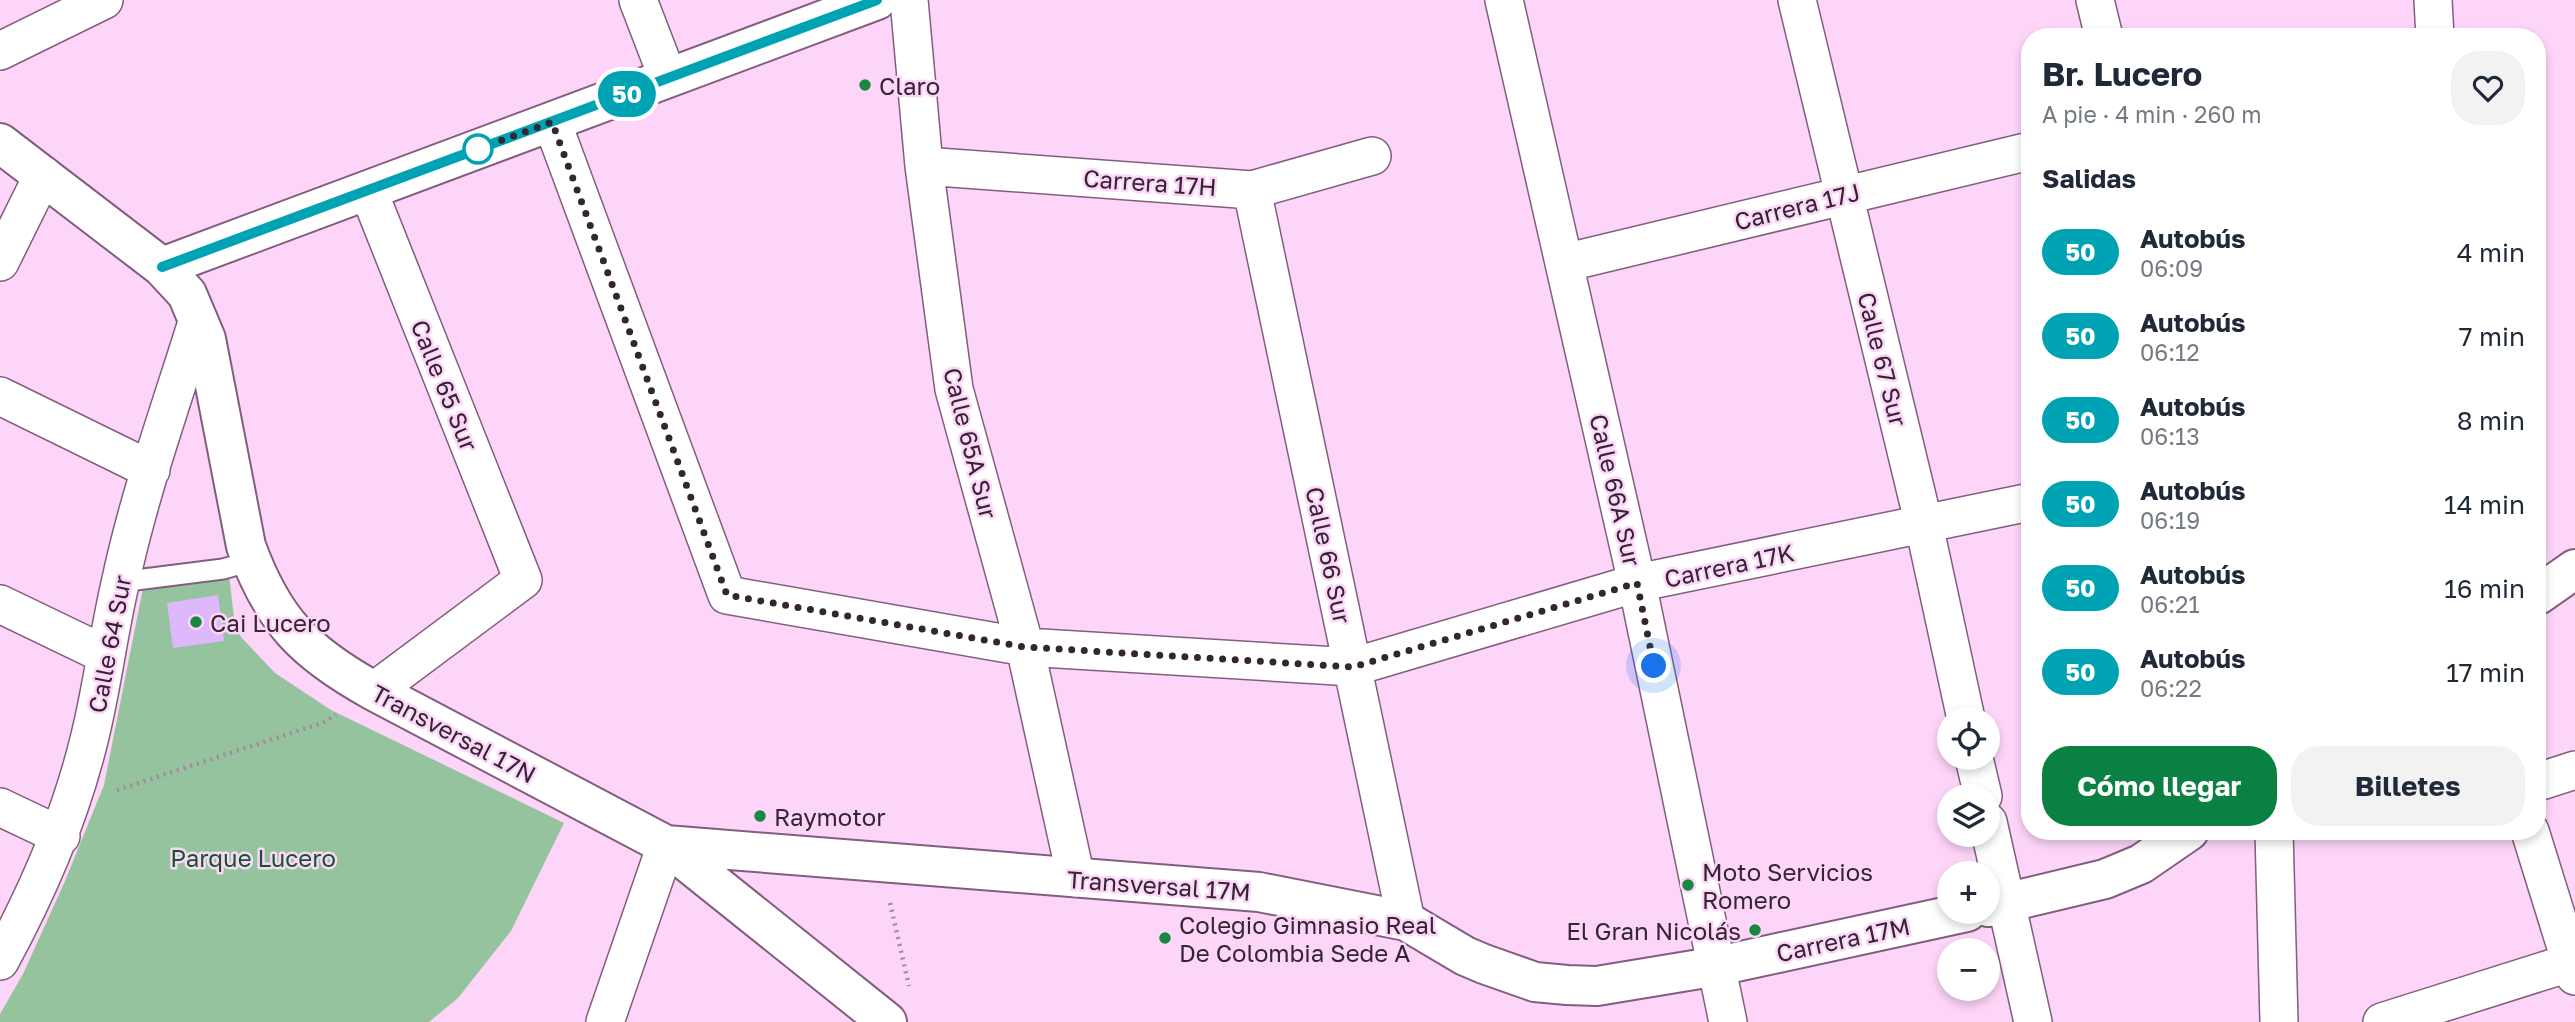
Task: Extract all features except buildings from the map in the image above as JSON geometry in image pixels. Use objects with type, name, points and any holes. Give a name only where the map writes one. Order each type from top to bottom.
[{"type":"street","points":[[0,51],[104,0]]},
{"type":"street","points":[[638,0],[668,78]]},
{"type":"street","points":[[162,267],[877,0]]},
{"type":"street","name":"Calle 65A Sur","points":[[909,0],[923,166],[954,389],[1025,647],[1076,878]]},
{"type":"street","name":"Calle 66A Sur","points":[[1504,0],[1637,583],[1728,1022]]},
{"type":"street","name":"Calle 67 Sur","points":[[1797,0],[1924,525],[1963,707]]},
{"type":"street","points":[[2095,0],[2102,28]]},
{"type":"street","points":[[2433,0],[2435,28]]},
{"type":"street","name":"Carrera 17K","points":[[552,122],[727,595],[1025,647],[1353,667],[1637,583],[2021,504]]},
{"type":"street","name":"Transversal 17N","points":[[0,143],[162,267],[187,294],[206,339],[239,516],[251,561],[271,603],[305,645],[339,672],[666,845],[899,1009]]},
{"type":"street","name":"Carrera 17J","points":[[1564,263],[2021,152]]},
{"type":"street","name":"Carrera 17H","points":[[923,166],[1252,190],[1372,156]]},
{"type":"street","points":[[0,262],[43,175]]},
{"type":"street","name":"Calle 65 Sur","points":[[368,190],[523,580],[374,691]]},
{"type":"street","name":"Calle 66 Sur","points":[[1252,190],[1406,921]]},
{"type":"street","name":"Calle 64 Sur","points":[[0,961],[22,921],[65,821],[89,741],[120,582],[151,470],[198,319]]},
{"type":"street","points":[[0,396],[151,470]]},
{"type":"street","points":[[2546,589],[2575,569]]},
{"type":"street","points":[[0,604],[106,655]]},
{"type":"street","points":[[2546,779],[2575,770]]},
{"type":"street","points":[[0,807],[65,821]]},
{"type":"street","points":[[2000,904],[2105,879],[2141,864],[2176,840]]},
{"type":"street","points":[[2274,840],[2279,1022]]},
{"type":"street","points":[[2382,1022],[2573,966],[2533,840]]},
{"type":"street","points":[[605,1022],[666,845]]},
{"type":"street","name":"Transversal 17M","points":[[666,845],[1259,892],[1406,921],[1465,956],[1535,982],[1597,986],[1718,966]]},
{"type":"street","points":[[2000,915],[2033,1022]]},
{"type":"street","name":"Carrera 17M","points":[[1718,966],[1937,919]]},
{"type":"lane","points":[[120,582],[223,569],[251,561]]},
{"type":"path","points":[[65,821],[322,723],[374,691]]},
{"type":"path","points":[[882,864],[899,1009]]},
{"type":"green space","name":"Parque Lucero","points":[[228,565],[234,618],[241,637],[275,673],[331,710],[564,823],[511,931],[458,998],[429,1022],[0,1022],[0,1014],[23,974],[104,785],[145,578]]},
{"type":"bus line","name":"50","points":[[162,267],[877,0]]},
{"type":"place","name":"Claro","points":[[865,85]]},
{"type":"place","name":"Cai Lucero","points":[[196,622]]},
{"type":"place","name":"Raymotor","points":[[760,816]]},
{"type":"place","name":"Moto Servicios Romero","points":[[1688,885]]},
{"type":"place","name":"El Gran Nicolás","points":[[1755,930]]},
{"type":"place","name":"Colegio Gimnasio Real De Colombia Sede A","points":[[1165,938]]},
{"type":"route","points":[[478,149],[552,122],[727,595],[1025,647],[1353,667],[1637,583],[1654,666]]}]
